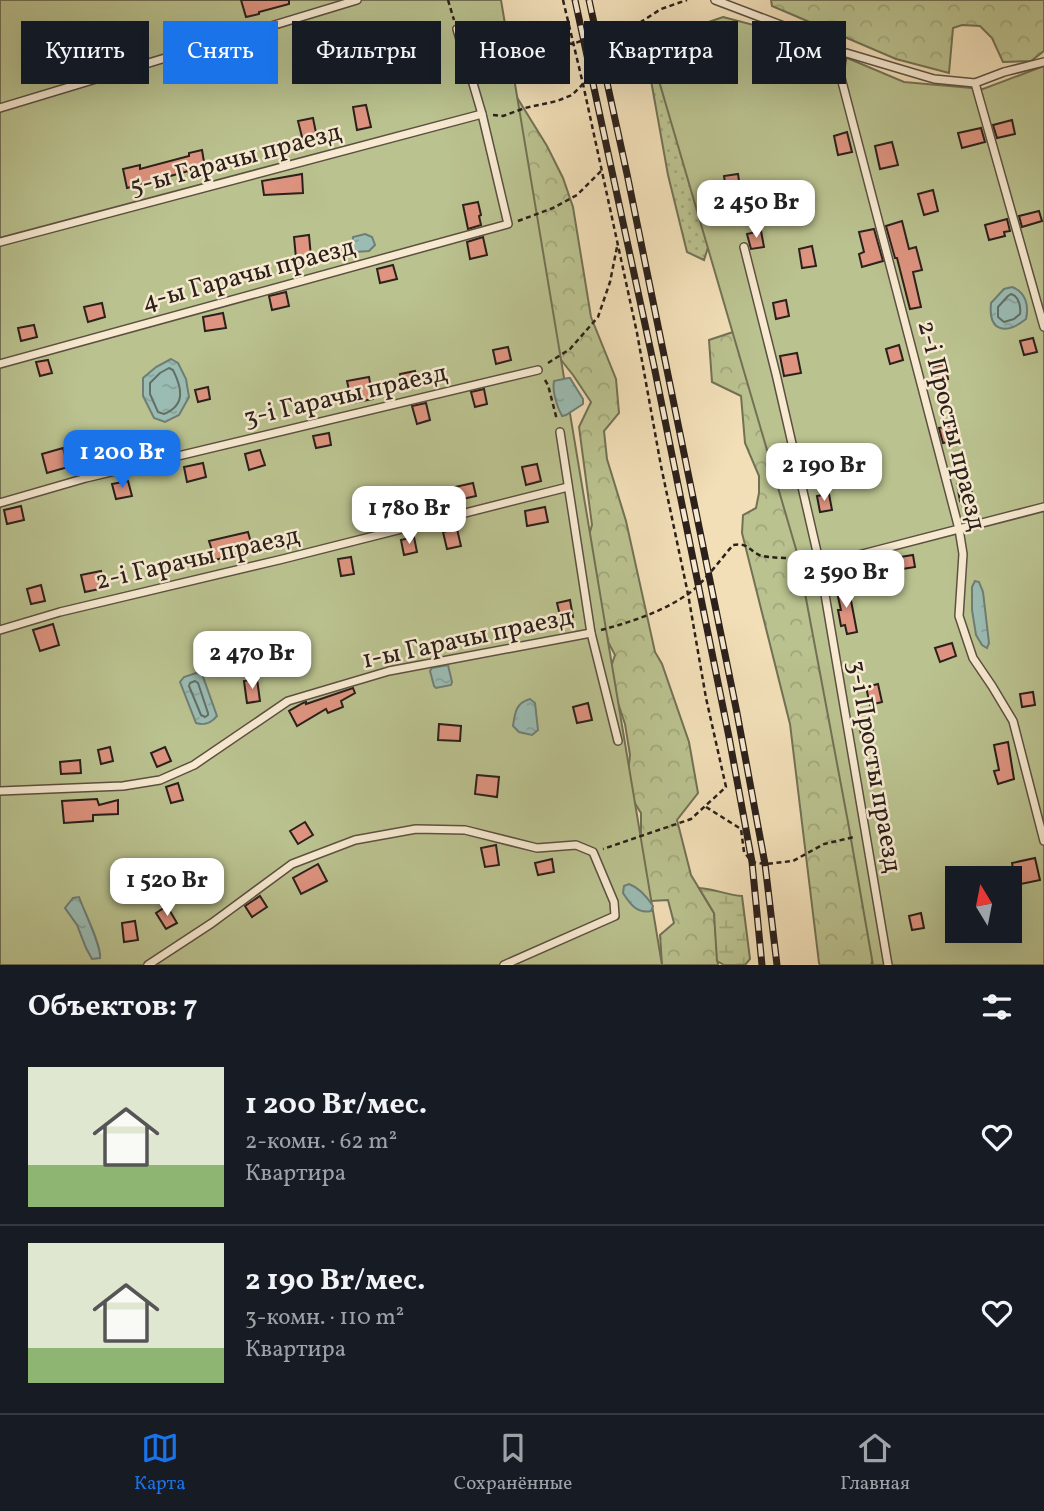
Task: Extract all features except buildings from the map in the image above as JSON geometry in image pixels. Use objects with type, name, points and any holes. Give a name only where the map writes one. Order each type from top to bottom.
[{"type":"lane","points":[[0,108],[357,0]]},
{"type":"lane","points":[[715,0],[770,21]]},
{"type":"lane","points":[[846,53],[934,79],[975,83],[1044,62]]},
{"type":"lane","points":[[975,83],[1044,327]]},
{"type":"lane","points":[[473,84],[508,224]]},
{"type":"lane","name":"2-і Просты праезд","points":[[843,84],[959,529],[963,554],[959,616],[973,658],[1013,721],[1044,841]]},
{"type":"lane","name":"5-ы Гарачы праезд","points":[[0,242],[482,114]]},
{"type":"lane","name":"4-ы Гарачы праезд","points":[[0,364],[508,224]]},
{"type":"lane","name":"3-і Просты праезд","points":[[744,247],[820,565],[888,965]]},
{"type":"lane","name":"3-і Гарачы праезд","points":[[0,503],[86,478],[538,370]]},
{"type":"lane","points":[[560,432],[591,632],[618,741]]},
{"type":"lane","name":"2-і Гарачы праезд","points":[[0,630],[60,612],[568,487]]},
{"type":"lane","points":[[820,565],[1044,507]]},
{"type":"lane","name":"1-ы Гарачы праезд","points":[[0,791],[123,786],[160,780],[194,765],[288,701],[389,671],[591,632]]},
{"type":"lane","points":[[148,965],[212,923],[292,864],[355,840],[416,829],[465,830],[537,848],[576,845],[593,852],[614,902],[615,916],[504,965]]},
{"type":"path","points":[[448,0],[455,23]]},
{"type":"path","points":[[563,0],[618,244],[688,594],[706,698],[726,787],[691,819],[593,852]]},
{"type":"path","points":[[572,44],[596,36],[624,33],[661,9],[687,0]]},
{"type":"path","points":[[482,114],[503,116],[557,101],[572,95],[583,85]]},
{"type":"path","points":[[508,224],[553,208],[577,195],[602,170]]},
{"type":"path","points":[[560,432],[548,385],[538,370],[570,349],[598,317],[610,282],[618,244]]},
{"type":"path","points":[[591,632],[638,620],[688,594],[733,545],[749,547],[760,555],[803,559],[820,565]]},
{"type":"path","points":[[706,807],[741,829],[744,852],[752,862],[765,864],[793,861],[824,844],[866,834]]},
{"type":"green space","points":[[0,0],[501,0],[505,21],[455,21],[455,84],[515,84],[662,965],[0,965]]},
{"type":"green space","points":[[771,0],[1044,0],[1044,51],[1031,61],[1003,62],[992,38],[980,26],[962,25],[953,28],[949,73],[896,59],[846,38],[846,21],[807,21],[772,6]]},
{"type":"green space","points":[[723,17],[752,25],[752,84],[846,84],[846,58],[904,82],[983,89],[1044,66],[1044,965],[873,965],[798,556],[660,84],[738,84],[738,21],[711,21]]},
{"type":"green space","points":[[506,84],[509,84],[547,146],[563,178],[573,207],[591,317],[616,379],[619,413],[604,431],[607,459],[626,521],[655,652],[662,664],[689,742],[698,793],[677,820],[691,875],[714,913],[718,965],[662,965],[660,935],[674,923],[668,900],[651,901],[624,845],[641,834],[641,813],[631,797],[627,782],[630,755],[625,724],[610,670],[615,655],[584,596],[583,554],[592,525],[579,427],[591,402],[554,351]]},
{"type":"green space","points":[[652,84],[669,84],[712,235],[704,260],[687,252],[668,175]]},
{"type":"green space","points":[[758,319],[876,948],[871,965],[819,963],[790,724],[742,533],[743,515],[756,508],[759,476],[745,443],[741,396],[712,382],[709,340],[736,331]]},
{"type":"green space","points":[[699,888],[742,896],[750,959],[745,965],[724,965],[717,961],[714,913]]},
{"type":"water","points":[[365,234],[372,237],[375,245],[369,251],[355,252],[353,237]]},
{"type":"water","points":[[1012,287],[1021,292],[1025,300],[1026,319],[1012,327],[1000,328],[992,320],[991,303],[1004,289]]},
{"type":"water","points":[[171,359],[178,363],[186,379],[189,397],[179,415],[165,422],[154,418],[143,396],[143,378]]},
{"type":"water","points":[[570,378],[583,399],[583,404],[562,416],[555,399],[554,381]]},
{"type":"water","points":[[975,581],[979,582],[983,592],[989,643],[987,648],[976,635],[972,610],[972,587]]},
{"type":"water","points":[[448,665],[451,685],[436,688],[430,671],[432,668]]},
{"type":"water","points":[[202,674],[217,716],[205,724],[196,723],[180,682],[184,677]]},
{"type":"water","points":[[530,699],[535,703],[538,730],[532,735],[519,732],[513,726],[517,709]]},
{"type":"water","points":[[629,884],[646,896],[653,906],[651,911],[638,910],[628,901],[623,893],[624,886]]},
{"type":"water","points":[[79,897],[96,938],[100,958],[92,959],[77,925],[65,908],[73,898]]},
{"type":"railway","points":[[575,0],[654,366],[729,737],[752,862],[762,965]]},
{"type":"railway","points":[[589,0],[737,713],[765,864],[777,965]]}]
